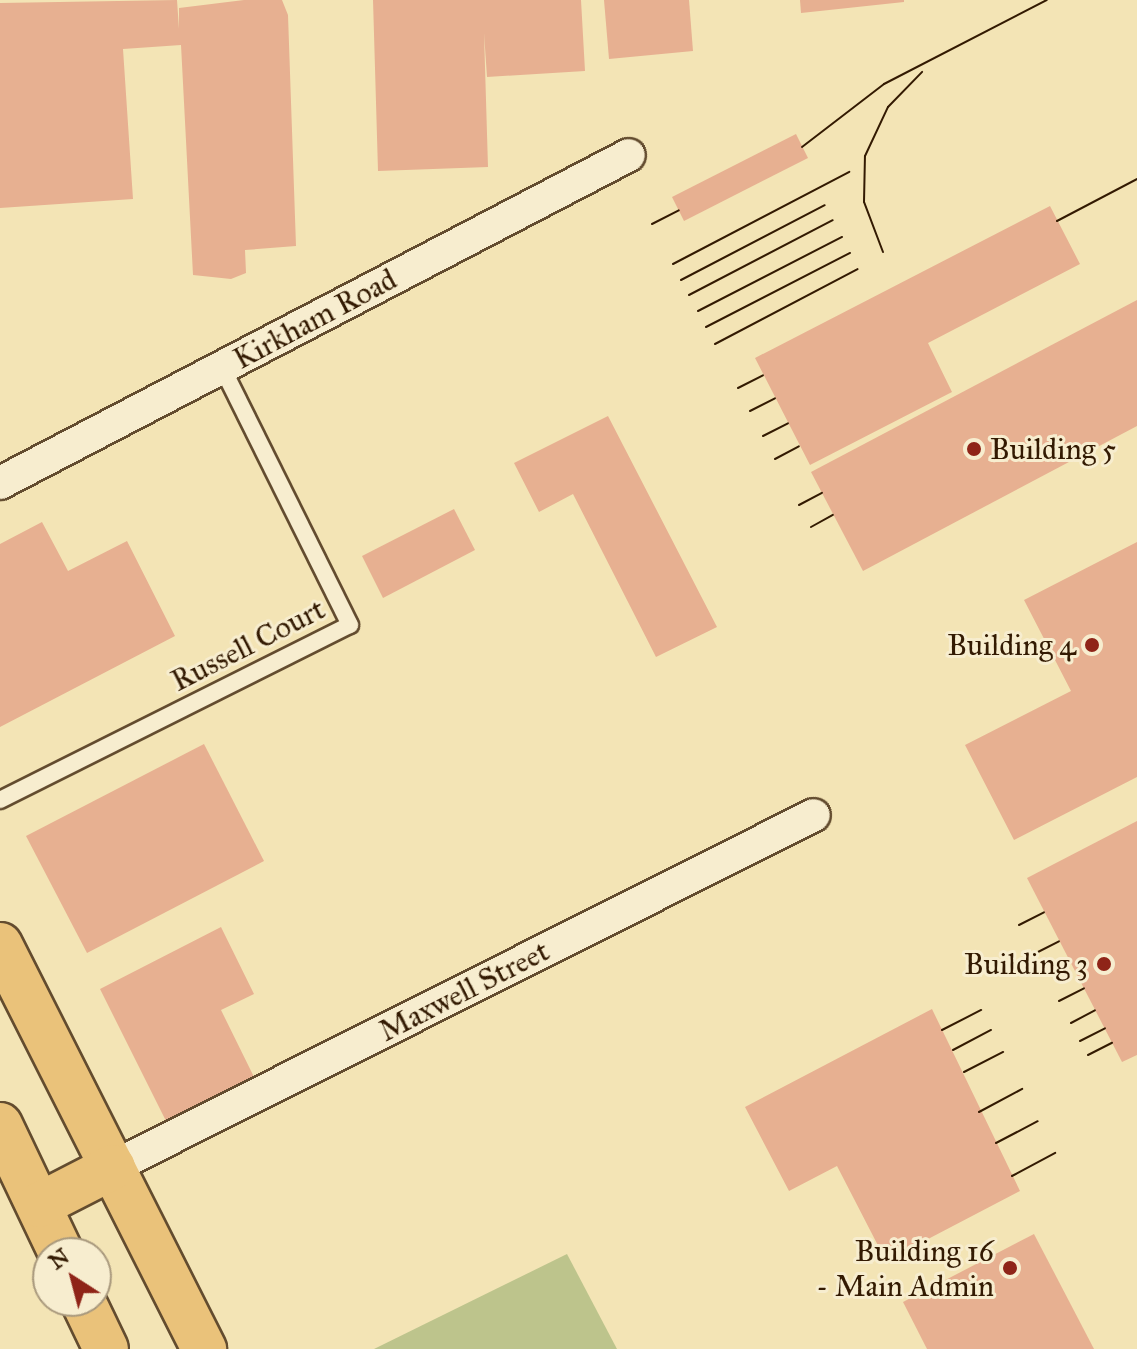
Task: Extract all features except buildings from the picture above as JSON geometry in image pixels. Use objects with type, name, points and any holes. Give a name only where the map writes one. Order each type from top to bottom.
[{"type":"highway","points":[[0,945],[204,1349]]},
{"type":"highway","points":[[0,1125],[54,1237]]},
{"type":"highway","points":[[39,1205],[113,1167]]},
{"type":"highway","points":[[91,1317],[106,1349]]},
{"type":"street","name":"Kirkham Road","points":[[0,483],[629,155]]},
{"type":"street","name":"Maxwell Street","points":[[113,1167],[814,815]]},
{"type":"lane","name":"Russell Court","points":[[0,800],[350,625],[222,367]]},
{"type":"green space","points":[[567,1254],[617,1349],[374,1349]]},
{"type":"tram line","points":[[802,147],[884,84],[1047,0]]},
{"type":"tram line","points":[[883,252],[864,202],[865,156],[888,107],[922,72]]},
{"type":"tram line","points":[[673,264],[849,172]]},
{"type":"tram line","points":[[1057,221],[1137,179]]},
{"type":"tram line","points":[[681,280],[825,205]]},
{"type":"tram line","points":[[652,224],[679,210]]},
{"type":"tram line","points":[[689,295],[833,220]]},
{"type":"tram line","points":[[698,311],[842,237]]},
{"type":"tram line","points":[[706,327],[850,253]]},
{"type":"tram line","points":[[715,344],[858,269]]},
{"type":"tram line","points":[[738,388],[763,375]]},
{"type":"tram line","points":[[750,411],[775,398]]},
{"type":"tram line","points":[[763,436],[788,423]]},
{"type":"tram line","points":[[775,459],[799,446]]},
{"type":"tram line","points":[[799,505],[822,493]]},
{"type":"tram line","points":[[811,527],[833,515]]},
{"type":"tram line","points":[[1019,925],[1044,912]]},
{"type":"tram line","points":[[1034,954],[1059,941]]},
{"type":"tram line","points":[[1059,1001],[1084,988]]},
{"type":"tram line","points":[[942,1030],[981,1010]]},
{"type":"tram line","points":[[1071,1023],[1095,1010]]},
{"type":"tram line","points":[[1080,1041],[1105,1028]]},
{"type":"tram line","points":[[953,1050],[991,1030]]},
{"type":"tram line","points":[[1088,1055],[1112,1043]]},
{"type":"tram line","points":[[964,1072],[1003,1052]]},
{"type":"tram line","points":[[979,1112],[1022,1089]]},
{"type":"tram line","points":[[996,1143],[1038,1121]]},
{"type":"tram line","points":[[1012,1176],[1055,1153]]},
{"type":"place","name":"Building 5","points":[[974,449]]},
{"type":"place","name":"Building 4","points":[[1092,645]]},
{"type":"place","name":"Building 3","points":[[1104,964]]},
{"type":"place","name":"Building 16 - Main Admin","points":[[1010,1268]]}]
